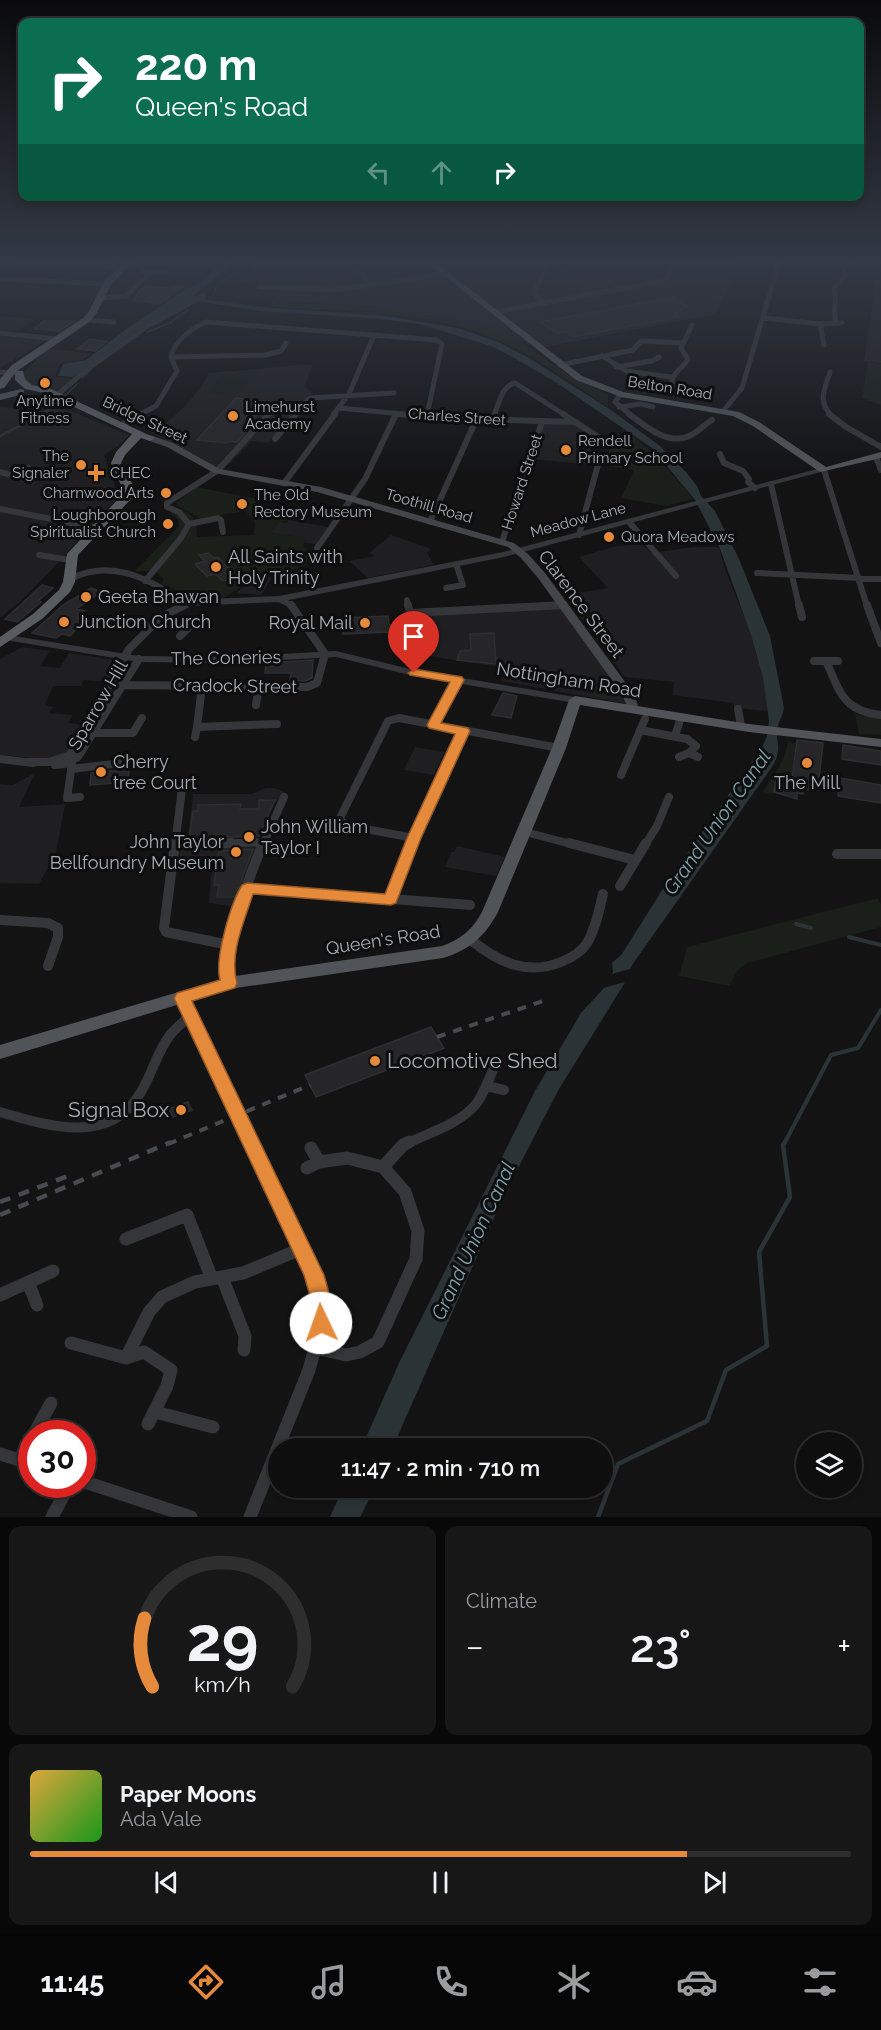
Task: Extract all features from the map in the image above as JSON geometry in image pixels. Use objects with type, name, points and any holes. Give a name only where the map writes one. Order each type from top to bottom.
[{"type":"highway","points":[[3,390],[10,372],[32,361],[33,356],[66,333]]},
{"type":"highway","points":[[10,372],[20,380],[25,390]]},
{"type":"highway","name":"Bridge Street","points":[[3,390],[25,390],[55,395],[145,435]]},
{"type":"highway","points":[[0,653],[7,639],[53,608],[67,589],[70,579],[70,560],[127,495],[127,485],[120,467],[145,435]]},
{"type":"main road","name":"Belton Road","points":[[521,333],[560,365],[588,383],[621,394],[724,410],[746,418],[824,470]]},
{"type":"main road","name":"Bridge Street","points":[[145,435],[170,445],[220,472]]},
{"type":"main road","points":[[805,456],[824,461],[852,463]]},
{"type":"main road","name":"Meadow Lane","points":[[824,470],[878,456]]},
{"type":"main road","name":"Toothill Road","points":[[220,472],[285,482],[353,499],[502,542],[520,550]]},
{"type":"main road","name":"Clarence Street","points":[[520,550],[564,605],[628,694],[633,709]]},
{"type":"main road","points":[[471,940],[479,932],[488,916],[525,832],[575,700]]},
{"type":"main road","name":"Nottingham Road","points":[[575,700],[745,727],[881,743]]},
{"type":"main road","name":"Queen's Road","points":[[0,1052],[229,983],[443,952],[471,940]]},
{"type":"street","points":[[0,333],[57,339]]},
{"type":"street","points":[[55,395],[66,390],[86,370],[138,333]]},
{"type":"street","points":[[122,425],[158,403],[177,371],[171,357],[173,348],[189,333]]},
{"type":"street","points":[[357,333],[430,338],[442,344],[427,417]]},
{"type":"street","points":[[687,333],[681,350],[688,359],[676,369],[671,377],[671,386],[692,390]]},
{"type":"street","points":[[724,410],[742,388],[759,333]]},
{"type":"street","points":[[822,333],[824,345]]},
{"type":"street","points":[[285,482],[349,394],[374,334]]},
{"type":"street","points":[[560,365],[633,350],[641,341],[684,343]]},
{"type":"street","points":[[171,357],[272,354],[281,351],[286,343]]},
{"type":"street","points":[[602,356],[616,367],[626,371],[671,377]]},
{"type":"street","points":[[616,367],[652,361],[659,357]]},
{"type":"street","points":[[830,372],[822,400],[825,408],[838,422],[881,447]]},
{"type":"street","points":[[492,420],[506,387],[513,382],[606,442]]},
{"type":"street","points":[[275,439],[310,398],[394,393]]},
{"type":"street","points":[[621,394],[615,402],[619,407],[659,433],[682,439],[690,445]]},
{"type":"street","points":[[619,407],[641,404],[653,407]]},
{"type":"street","name":"Charles Street","points":[[339,408],[476,420],[576,422]]},
{"type":"street","points":[[189,524],[181,514],[167,507],[167,503],[220,472],[274,409]]},
{"type":"street","points":[[317,548],[365,479],[396,413]]},
{"type":"street","points":[[430,522],[476,420]]},
{"type":"street","points":[[682,439],[691,436],[702,425],[712,420]]},
{"type":"street","name":"Howard Street","points":[[502,542],[542,422]]},
{"type":"street","points":[[720,454],[724,463],[743,471],[749,479],[748,482],[755,488]]},
{"type":"street","points":[[878,456],[881,470]]},
{"type":"street","points":[[579,535],[600,457]]},
{"type":"street","points":[[16,476],[28,468]]},
{"type":"street","points":[[824,470],[829,480],[856,578],[881,643]]},
{"type":"street","name":"Meadow Lane","points":[[279,599],[520,550],[824,470]]},
{"type":"street","points":[[0,472],[32,481]]},
{"type":"street","points":[[771,484],[802,617]]},
{"type":"street","points":[[0,509],[98,528]]},
{"type":"street","points":[[145,581],[181,538],[189,524],[218,518],[221,520],[223,532]]},
{"type":"street","points":[[629,522],[676,576]]},
{"type":"street","points":[[39,555],[70,560]]},
{"type":"street","points":[[446,588],[463,585],[456,564]]},
{"type":"street","points":[[70,579],[89,570],[102,568],[145,581],[188,603]]},
{"type":"street","points":[[758,573],[881,579]]},
{"type":"street","points":[[279,599],[287,601],[297,610],[325,654]]},
{"type":"street","name":"Sparrow Hill","points":[[28,762],[49,762],[70,755],[129,649],[161,617],[188,603],[279,599]]},
{"type":"street","points":[[407,600],[413,637]]},
{"type":"street","points":[[410,613],[564,605]]},
{"type":"street","points":[[161,617],[189,627],[180,636]]},
{"type":"street","name":"The Coneries","points":[[7,639],[139,659],[233,660],[325,654]]},
{"type":"street","name":"Nottingham Road","points":[[325,654],[343,655],[387,667],[575,700]]},
{"type":"street","name":"Cradock Street","points":[[122,685],[314,686],[320,678],[325,654]]},
{"type":"street","name":"Sparrow Hill","points":[[28,762],[72,765],[139,659]]},
{"type":"street","points":[[814,660],[838,661]]},
{"type":"street","points":[[826,661],[847,705],[861,714],[881,715]]},
{"type":"street","points":[[433,725],[457,680]]},
{"type":"street","points":[[195,737],[201,686]]},
{"type":"street","points":[[256,705],[259,686]]},
{"type":"street","points":[[738,709],[745,727]]},
{"type":"street","points":[[675,736],[681,717]]},
{"type":"street","points":[[92,733],[134,733],[142,718]]},
{"type":"street","points":[[414,838],[349,826],[339,820],[386,723],[399,718],[558,748]]},
{"type":"street","points":[[621,775],[645,719]]},
{"type":"street","points":[[197,727],[204,730],[224,726],[277,724]]},
{"type":"street","points":[[640,730],[687,739],[696,746],[689,753],[680,757]]},
{"type":"street","points":[[391,899],[414,838],[463,731]]},
{"type":"street","points":[[689,753],[698,757]]},
{"type":"street","points":[[0,759],[28,762]]},
{"type":"street","points":[[80,797],[68,798],[69,774],[72,765],[130,762]]},
{"type":"street","points":[[182,789],[164,928],[166,932],[172,934],[229,945]]},
{"type":"street","points":[[229,983],[226,974],[229,945],[262,842],[284,797]]},
{"type":"street","points":[[620,886],[657,826],[669,797]]},
{"type":"street","points":[[525,832],[635,860]]},
{"type":"street","points":[[184,845],[262,842]]},
{"type":"street","points":[[837,854],[881,854]]},
{"type":"street","points":[[247,888],[470,905]]},
{"type":"street","points":[[471,940],[507,965],[531,969],[550,966],[575,956],[583,949],[589,940],[603,894]]},
{"type":"street","points":[[0,920],[48,923],[58,928],[58,937],[48,966]]},
{"type":"street","points":[[183,998],[303,1248],[320,1296],[321,1323],[309,1370],[250,1517]]},
{"type":"street","points":[[0,1112],[56,1128],[76,1130],[98,1126],[113,1119],[126,1111],[136,1100],[170,1035],[190,1016]]},
{"type":"street","points":[[383,1167],[404,1145],[466,1113],[476,1104],[494,1070]]},
{"type":"street","points":[[486,1086],[504,1090]]},
{"type":"street","points":[[312,1148],[319,1162]]},
{"type":"street","points":[[307,1168],[319,1162],[347,1158],[383,1167],[405,1192],[417,1224],[419,1243],[409,1278],[378,1342],[360,1352],[346,1355],[315,1348]]},
{"type":"street","points":[[126,1239],[187,1215],[245,1336],[244,1350]]},
{"type":"street","points":[[126,1358],[149,1312],[162,1297],[195,1282],[243,1273],[303,1248]]},
{"type":"street","points":[[0,1295],[53,1271]]},
{"type":"street","points":[[28,1282],[37,1305]]},
{"type":"street","points":[[71,1343],[126,1358],[144,1352],[171,1370],[167,1386],[148,1424]]},
{"type":"street","points":[[42,1420],[51,1403]]},
{"type":"street","points":[[155,1412],[213,1427]]},
{"type":"street","points":[[0,1454],[18,1460]]},
{"type":"street","points":[[96,1486],[191,1517]]},
{"type":"street","points":[[52,1517],[62,1498]]},
{"type":"shaded area","points":[[479,333],[509,333],[569,376],[608,395],[608,407],[527,355]]},
{"type":"shaded area","points":[[502,333],[618,333],[545,347],[534,346]]},
{"type":"shaded area","points":[[868,333],[881,333],[881,363],[864,361]]},
{"type":"shaded area","points":[[0,336],[47,340],[0,368]]},
{"type":"shaded area","points":[[46,348],[91,354],[83,360],[60,364],[55,376],[70,378],[70,382],[60,392],[53,392],[23,382],[23,374]]},
{"type":"shaded area","points":[[868,362],[881,364],[881,405],[862,398]]},
{"type":"shaded area","name":"Limehurst Academy","points":[[313,364],[305,386],[312,393],[268,443],[252,441],[224,469],[211,465],[150,432],[166,423],[182,409],[200,389],[209,373]]},
{"type":"shaded area","points":[[222,374],[252,378],[235,396],[205,392]]},
{"type":"shaded area","points":[[56,405],[129,435],[121,444],[104,455],[118,494],[116,500],[61,560],[22,600],[0,618],[0,407],[45,411]]},
{"type":"shaded area","name":"Rendell Primary School","points":[[544,423],[574,424],[598,441],[591,465],[534,459]]},
{"type":"shaded area","points":[[633,437],[665,466],[693,499],[666,506],[621,498],[634,470],[609,466],[609,448],[619,446],[615,441]]},
{"type":"shaded area","points":[[196,487],[262,500],[257,506],[292,514],[286,522],[279,521],[271,533],[307,538],[303,546],[308,551],[306,565],[282,574],[255,578],[224,598],[193,597],[162,584],[163,578],[155,571],[135,571],[179,526],[178,519],[170,513],[180,509],[194,520],[197,537],[254,535],[255,523],[246,511],[200,518],[176,505]]},
{"type":"shaded area","points":[[288,520],[328,527],[316,544],[305,543],[307,538],[270,533],[279,521],[286,523]]},
{"type":"shaded area","points":[[391,535],[431,549],[427,553],[434,565],[368,578],[349,561],[376,556],[369,553]]},
{"type":"shaded area","points":[[642,544],[651,553],[694,547],[719,547],[726,572],[749,628],[763,678],[768,711],[735,708],[733,703],[673,695],[674,682],[625,677],[588,627],[600,625],[587,626],[565,595],[608,588],[579,557],[617,546]]},
{"type":"shaded area","points":[[272,577],[261,595],[236,593],[252,580]]},
{"type":"shaded area","points":[[564,602],[634,705],[501,681],[507,668],[422,655],[417,609]]},
{"type":"shaded area","points":[[22,647],[50,651],[40,666],[60,668],[69,653],[115,660],[117,663],[110,682],[83,680],[81,686],[53,686],[45,705],[53,707],[49,713],[73,715],[68,723],[83,725],[68,752],[62,756],[44,759],[0,755],[0,659]]},
{"type":"shaded area","points":[[855,714],[881,719],[881,735],[859,734]]},
{"type":"shaded area","points":[[788,742],[796,743],[792,779],[774,776],[774,794],[763,792],[781,762]]},
{"type":"shaded area","points":[[415,747],[444,752],[434,775],[404,770]]},
{"type":"shaded area","points":[[35,773],[19,807],[65,804],[56,853],[39,884],[0,883],[0,784],[13,785]]},
{"type":"shaded area","points":[[266,788],[284,792],[271,808],[259,837],[188,840],[193,794],[252,794]]},
{"type":"shaded area","points":[[257,845],[237,907],[209,903],[213,856],[179,857],[180,847]]},
{"type":"shaded area","points":[[457,846],[505,857],[496,876],[445,867],[451,852],[454,852]]},
{"type":"shaded area","points":[[878,898],[881,904],[881,927],[747,963],[738,970],[729,986],[679,976],[687,947]]},
{"type":"water","points":[[121,333],[134,333],[73,377],[58,376],[63,364],[86,360]]},
{"type":"water","name":"Grand Union Canal","points":[[448,333],[471,333],[498,342],[529,358],[611,410],[660,446],[697,486],[701,496],[715,511],[739,559],[770,636],[784,708],[777,731],[778,752],[774,764],[632,965],[624,984],[559,1089],[505,1193],[397,1438],[366,1438],[399,1363],[535,1091],[581,1013],[603,989],[613,972],[612,963],[622,954],[666,884],[762,747],[767,736],[769,721],[763,678],[751,635],[719,546],[695,500],[652,448],[557,383],[491,346]]},
{"type":"water","points":[[339,1498],[370,1498],[360,1517],[330,1517]]},
{"type":"pier","points":[[634,968],[628,981],[600,989],[608,975]]},
{"type":"building","points":[[567,333],[595,333],[573,337]]},
{"type":"building","points":[[90,339],[107,342],[95,351],[77,349]]},
{"type":"building","points":[[236,398],[268,402],[241,433],[245,433],[237,442],[197,440]]},
{"type":"building","name":"All Saints with Holy Trinity","points":[[208,553],[214,558],[218,557],[237,577],[223,581],[215,574],[207,576],[195,564],[205,561],[199,555]]},
{"type":"building","points":[[42,585],[53,588],[38,601],[41,602],[17,622],[5,619]]},
{"type":"building","name":"Junction Church","points":[[91,588],[101,592],[76,609],[85,611],[77,618],[85,620],[70,636],[62,634],[56,638],[32,633],[63,605]]},
{"type":"building","name":"Royal Mail","points":[[388,616],[390,632],[343,634],[342,618]]},
{"type":"building","points":[[494,633],[496,664],[457,660],[460,651],[471,650],[470,634]]},
{"type":"building","points":[[313,660],[312,678],[306,681],[290,680],[291,673],[265,673],[266,663]]},
{"type":"building","points":[[503,693],[517,696],[511,718],[492,715]]},
{"type":"building","name":"The Mill","points":[[797,740],[823,743],[818,788],[803,789],[803,794],[797,793],[797,799],[774,792],[776,776],[792,779]]},
{"type":"building","points":[[843,745],[881,751],[881,765],[842,759]]},
{"type":"building","name":"Cherry tree Court","points":[[129,771],[128,782],[90,785],[91,773]]},
{"type":"building","points":[[840,778],[881,785],[881,803],[838,796]]},
{"type":"building","points":[[259,800],[275,800],[259,836],[189,838],[193,811],[198,811],[198,805],[241,804],[240,809],[259,809]]},
{"type":"building","points":[[253,849],[235,897],[217,897],[219,885],[214,885],[219,851]]},
{"type":"building","name":"Locomotive Shed","points":[[431,1027],[444,1048],[316,1097],[305,1075]]},
{"type":"building","name":"Signal Box","points":[[188,1102],[192,1110],[173,1117],[169,1109]]},
{"type":"waterway","points":[[82,378],[92,369]]},
{"type":"waterway","points":[[66,395],[77,384]]},
{"type":"waterway","points":[[39,415],[61,402]]},
{"type":"waterway","points":[[32,420],[42,414]]},
{"type":"waterway","points":[[0,436],[25,423]]},
{"type":"waterway","points":[[796,924],[811,928]]},
{"type":"waterway","points":[[849,937],[881,945]]},
{"type":"waterway","points":[[784,1144],[831,1055],[858,1048],[881,1010]]},
{"type":"waterway","points":[[598,1517],[618,1464],[707,1421],[726,1370],[767,1346],[759,1252],[790,1197],[783,1145],[785,1142]]},
{"type":"railway","points":[[437,1037],[549,999]]},
{"type":"railway","points":[[168,1144],[310,1085]]},
{"type":"railway","points":[[0,1215],[171,1142]]},
{"type":"railway","points":[[0,1202],[68,1176]]},
{"type":"place","name":"Anytime Fitness","points":[[45,383]]},
{"type":"place","name":"Limehurst Academy","points":[[233,416]]},
{"type":"place","name":"Rendell Primary School","points":[[566,450]]},
{"type":"place","name":"The Signaler","points":[[81,465]]},
{"type":"place","name":"CHEC","points":[[96,473]]},
{"type":"place","name":"Charnwood Arts","points":[[166,493]]},
{"type":"place","name":"The Old Rectory Museum","points":[[242,504]]},
{"type":"place","name":"Loughborough Spiritualist Church","points":[[168,524]]},
{"type":"place","name":"Quora Meadows","points":[[609,537]]},
{"type":"place","name":"All Saints with Holy Trinity","points":[[216,567]]},
{"type":"place","name":"Geeta Bhawan","points":[[86,597]]},
{"type":"place","name":"Junction Church","points":[[64,622]]},
{"type":"place","name":"Royal Mail","points":[[365,623]]},
{"type":"place","name":"The Mill","points":[[807,763]]},
{"type":"place","name":"Cherry tree Court","points":[[101,772]]},
{"type":"place","name":"John William Taylor I","points":[[249,837]]},
{"type":"place","name":"John Taylor Bellfoundry Museum","points":[[236,852]]},
{"type":"place","name":"Locomotive Shed","points":[[375,1061]]},
{"type":"place","name":"Signal Box","points":[[181,1110]]},
{"type":"route","points":[[321,1323],[320,1296],[303,1248],[183,998],[229,983],[226,974],[229,945],[247,888],[391,899],[414,838],[463,731],[433,725],[457,680],[414,673]]}]
